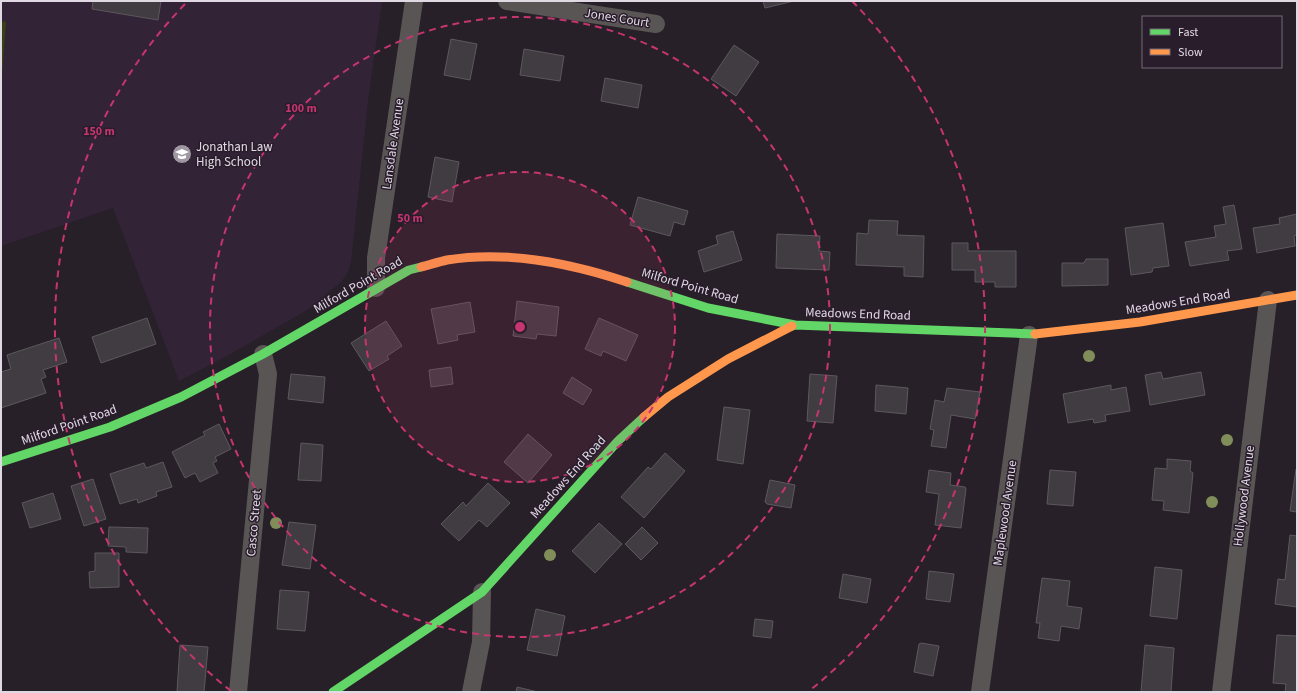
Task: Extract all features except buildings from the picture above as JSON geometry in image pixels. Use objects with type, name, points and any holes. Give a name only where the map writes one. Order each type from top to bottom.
[{"type":"main road","name":"Milford Point Road","points":[[1,462],[110,427],[181,397],[263,354],[409,270],[430,264],[463,258],[507,257],[559,263],[592,270],[708,308],[795,325]]},
{"type":"main road","name":"Meadows End Road","points":[[333,692],[482,592],[618,441],[668,397],[728,359],[795,325],[879,327],[1029,334],[1063,332],[1140,322],[1297,295]]},
{"type":"street","name":"Lansdale Avenue","points":[[376,288],[376,258],[414,1]]},
{"type":"street","name":"Jones Court","points":[[507,1],[656,24]]},
{"type":"street","name":"Hollywood Avenue","points":[[1221,692],[1268,300]]},
{"type":"street","name":"Maplewood Avenue","points":[[980,692],[1029,334]]},
{"type":"street","name":"Casco Street","points":[[238,692],[268,372],[263,354]]},
{"type":"street","points":[[471,692],[481,642],[482,592]]},
{"type":"shaded area","name":"Jonathan Law High School","points":[[1,1],[382,1],[368,101],[351,262],[348,272],[342,281],[309,309],[227,356],[179,381],[113,208],[1,246]]},
{"type":"green space","points":[[1,21],[6,22],[1,88]]},
{"type":"traffic: fast","points":[[1,462],[110,427],[181,397],[263,354],[409,270],[421,267]]},
{"type":"traffic: fast","points":[[627,282],[708,308],[795,325]]},
{"type":"traffic: fast","points":[[792,326],[1035,334]]},
{"type":"traffic: fast","points":[[333,692],[482,592],[618,441],[644,417]]},
{"type":"traffic: slow","points":[[421,267],[447,260],[470,257],[516,258],[561,264],[627,282]]},
{"type":"traffic: slow","points":[[1035,334],[1140,322],[1297,295]]},
{"type":"traffic: slow","points":[[644,417],[668,397],[728,359],[792,326]]},
{"type":"place","name":"Jonathan Law High School","points":[[182,154]]}]
